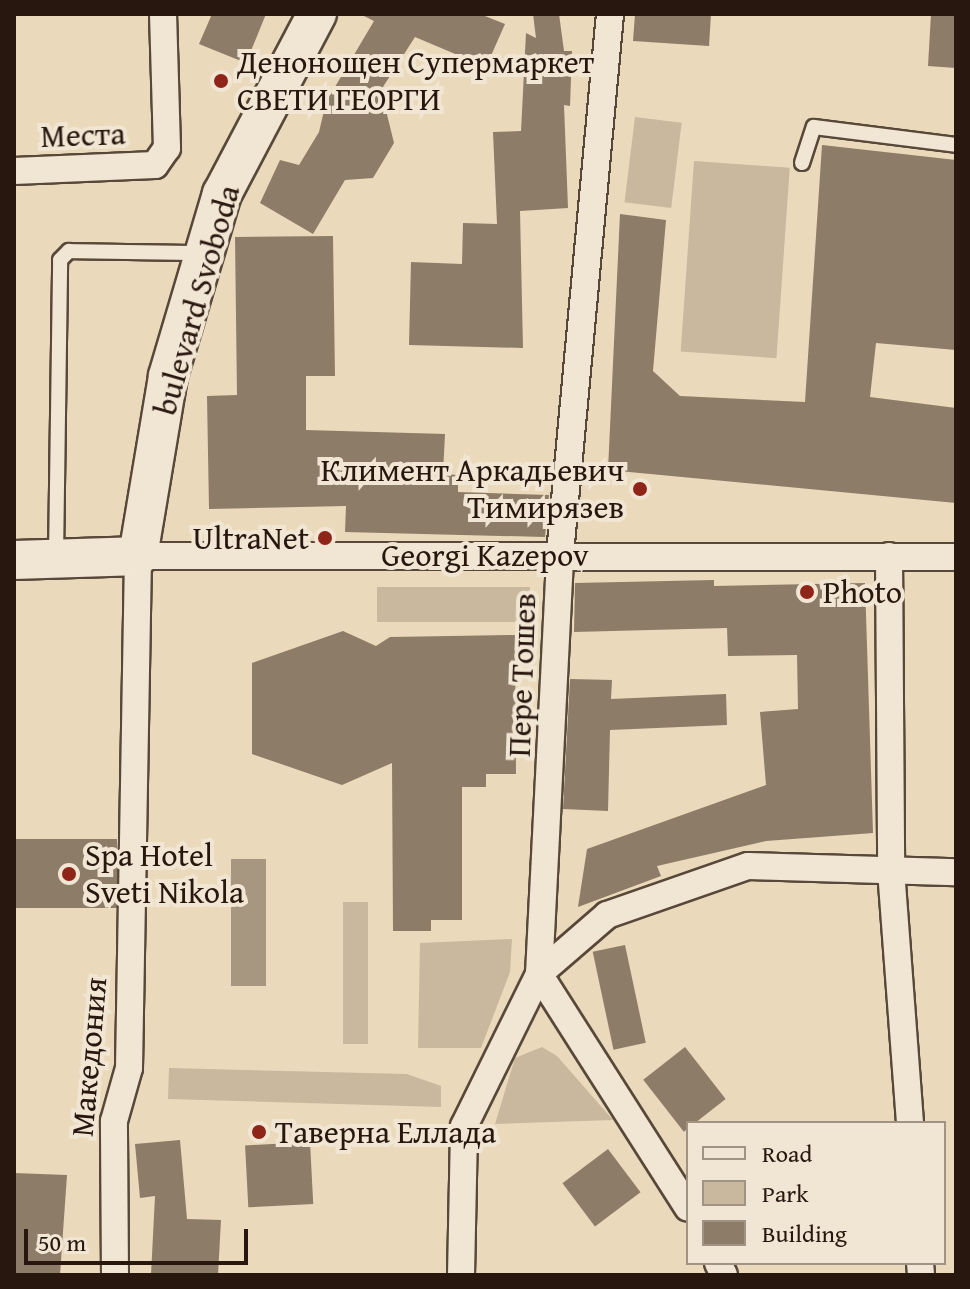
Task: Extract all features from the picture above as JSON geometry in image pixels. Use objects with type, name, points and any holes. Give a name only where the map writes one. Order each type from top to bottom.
[{"type":"street","name":"Места","points":[[14,171],[155,165],[167,148],[163,14]]},
{"type":"street","name":"bulevard Svoboda","points":[[138,556],[168,376],[222,194],[317,14]]},
{"type":"street","name":"Пере Тошев","points":[[461,1275],[464,1126],[539,974],[560,554],[610,14]]},
{"type":"street","name":"Georgi Kazepov","points":[[14,560],[138,556],[560,554],[956,557]]},
{"type":"street","name":"Македония","points":[[115,1275],[114,1121],[129,1068],[138,556]]},
{"type":"street","points":[[889,556],[891,870],[910,1121]]},
{"type":"street","points":[[686,1205],[539,974],[607,915],[748,866],[956,872]]},
{"type":"lane","points":[[802,163],[814,127],[956,145]]},
{"type":"lane","points":[[56,558],[60,260],[69,251],[205,253]]},
{"type":"green space","points":[[635,117],[682,123],[671,208],[625,202]]},
{"type":"green space","points":[[694,161],[790,168],[776,358],[681,352]]},
{"type":"green space","points":[[377,587],[530,587],[530,622],[377,622]]},
{"type":"green space","points":[[343,902],[368,902],[368,1044],[343,1044]]},
{"type":"green space","points":[[512,939],[510,972],[481,1048],[418,1048],[420,943]]},
{"type":"green space","points":[[542,1047],[557,1056],[613,1120],[495,1124],[515,1058]]},
{"type":"green space","points":[[169,1068],[407,1074],[441,1086],[441,1107],[168,1099]]},
{"type":"shaded area","points":[[231,859],[266,859],[266,986],[231,986]]},
{"type":"building","points":[[212,14],[266,14],[246,63],[199,44]]},
{"type":"building","points":[[360,14],[480,14],[505,24],[486,67],[415,37],[381,90],[394,143],[373,178],[345,180],[313,234],[260,203],[280,160],[299,165],[319,132],[326,102],[374,21]]},
{"type":"building","points":[[533,14],[559,14],[564,51],[572,51],[570,106],[564,105],[568,208],[520,211],[523,348],[409,345],[411,262],[462,264],[463,223],[497,224],[493,132],[521,131],[526,33],[536,38]]},
{"type":"building","points":[[635,14],[711,14],[709,46],[633,41]]},
{"type":"building","points":[[931,14],[956,14],[956,68],[928,66]]},
{"type":"building","points":[[822,145],[956,160],[956,350],[876,343],[870,397],[956,408],[956,503],[608,470],[620,214],[666,220],[653,371],[680,396],[805,402]]},
{"type":"building","points":[[333,236],[335,376],[306,376],[306,430],[445,434],[443,474],[458,475],[458,492],[549,495],[545,537],[345,532],[346,506],[209,509],[207,396],[237,395],[235,237]]},
{"type":"building","points":[[714,580],[714,586],[865,583],[873,833],[766,841],[657,866],[661,876],[578,907],[587,849],[766,785],[760,712],[798,709],[797,655],[728,656],[727,628],[574,632],[575,583]]},
{"type":"building","points":[[343,631],[376,646],[390,637],[515,635],[516,774],[486,774],[486,787],[462,787],[462,920],[431,920],[431,931],[393,931],[392,763],[342,785],[252,754],[252,663]]},
{"type":"building","points":[[570,679],[612,680],[611,699],[726,694],[727,725],[610,730],[608,811],[563,809]]},
{"type":"building","name":"Spa Hotel Sveti Nikola","points":[[14,839],[117,839],[117,908],[14,908]]},
{"type":"building","points":[[625,945],[646,1043],[614,1050],[593,952]]},
{"type":"building","points":[[685,1047],[726,1099],[697,1121],[686,1121],[684,1132],[643,1080]]},
{"type":"building","points":[[180,1140],[187,1219],[221,1220],[218,1275],[151,1275],[155,1196],[140,1198],[135,1144]]},
{"type":"building","points":[[310,1142],[313,1204],[248,1207],[245,1145]]},
{"type":"building","points":[[608,1149],[640,1192],[595,1226],[562,1183]]},
{"type":"building","points":[[14,1173],[67,1175],[60,1275],[16,1275]]},
{"type":"place","name":"Денонощен Супермаркет СВЕТИ ГЕОРГИ","points":[[221,81]]},
{"type":"place","name":"Климент Аркадьевич Тимирязев","points":[[640,489]]},
{"type":"place","name":"UltraNet","points":[[325,538]]},
{"type":"place","name":"Photo","points":[[807,592]]},
{"type":"place","name":"Spa Hotel Sveti Nikola","points":[[69,874]]},
{"type":"place","name":"Таверна Еллада","points":[[259,1132]]}]
